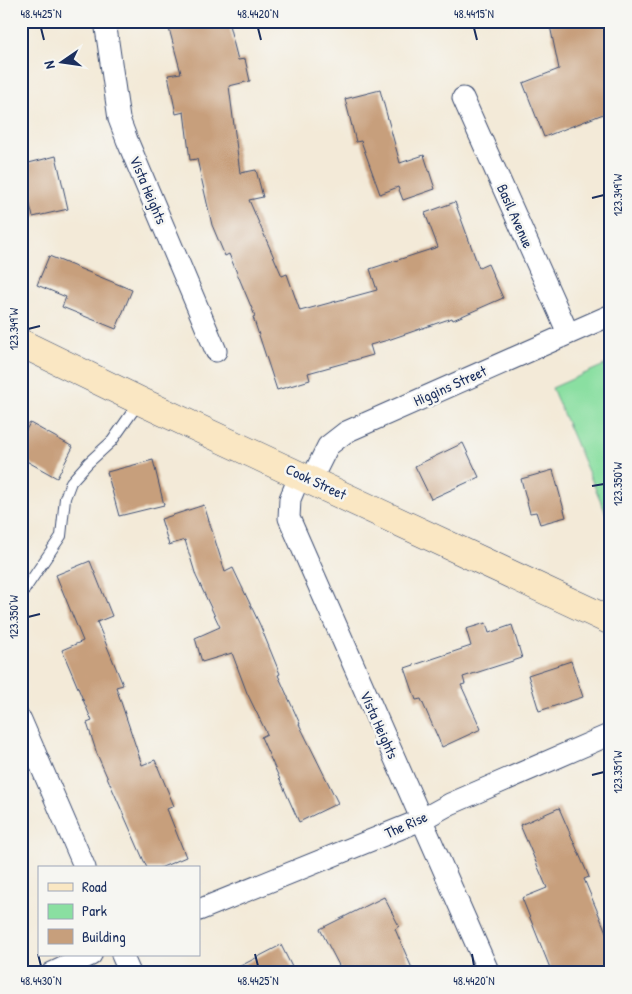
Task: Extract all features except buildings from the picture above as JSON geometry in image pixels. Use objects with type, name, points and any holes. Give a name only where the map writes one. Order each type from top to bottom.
[{"type":"main road","name":"Cook Street","points":[[21,343],[611,621]]},
{"type":"street","name":"Vista Heights","points":[[105,21],[119,119],[216,351]]},
{"type":"street","name":"Basil Avenue","points":[[463,98],[568,333]]},
{"type":"street","name":"Higgins Street","points":[[306,478],[328,446],[346,432],[611,315]]},
{"type":"street","name":"Vista Heights","points":[[306,478],[290,499],[289,518],[489,973]]},
{"type":"street","points":[[21,720],[84,866]]},
{"type":"street","name":"The Rise","points":[[200,910],[421,820],[450,804],[611,734]]},
{"type":"street","points":[[52,973],[89,956]]},
{"type":"street","points":[[122,956],[130,973]]},
{"type":"lane","points":[[21,595],[61,536],[65,498],[71,482],[112,441],[140,400]]},
{"type":"green space","points":[[611,362],[611,525],[552,388]]}]
